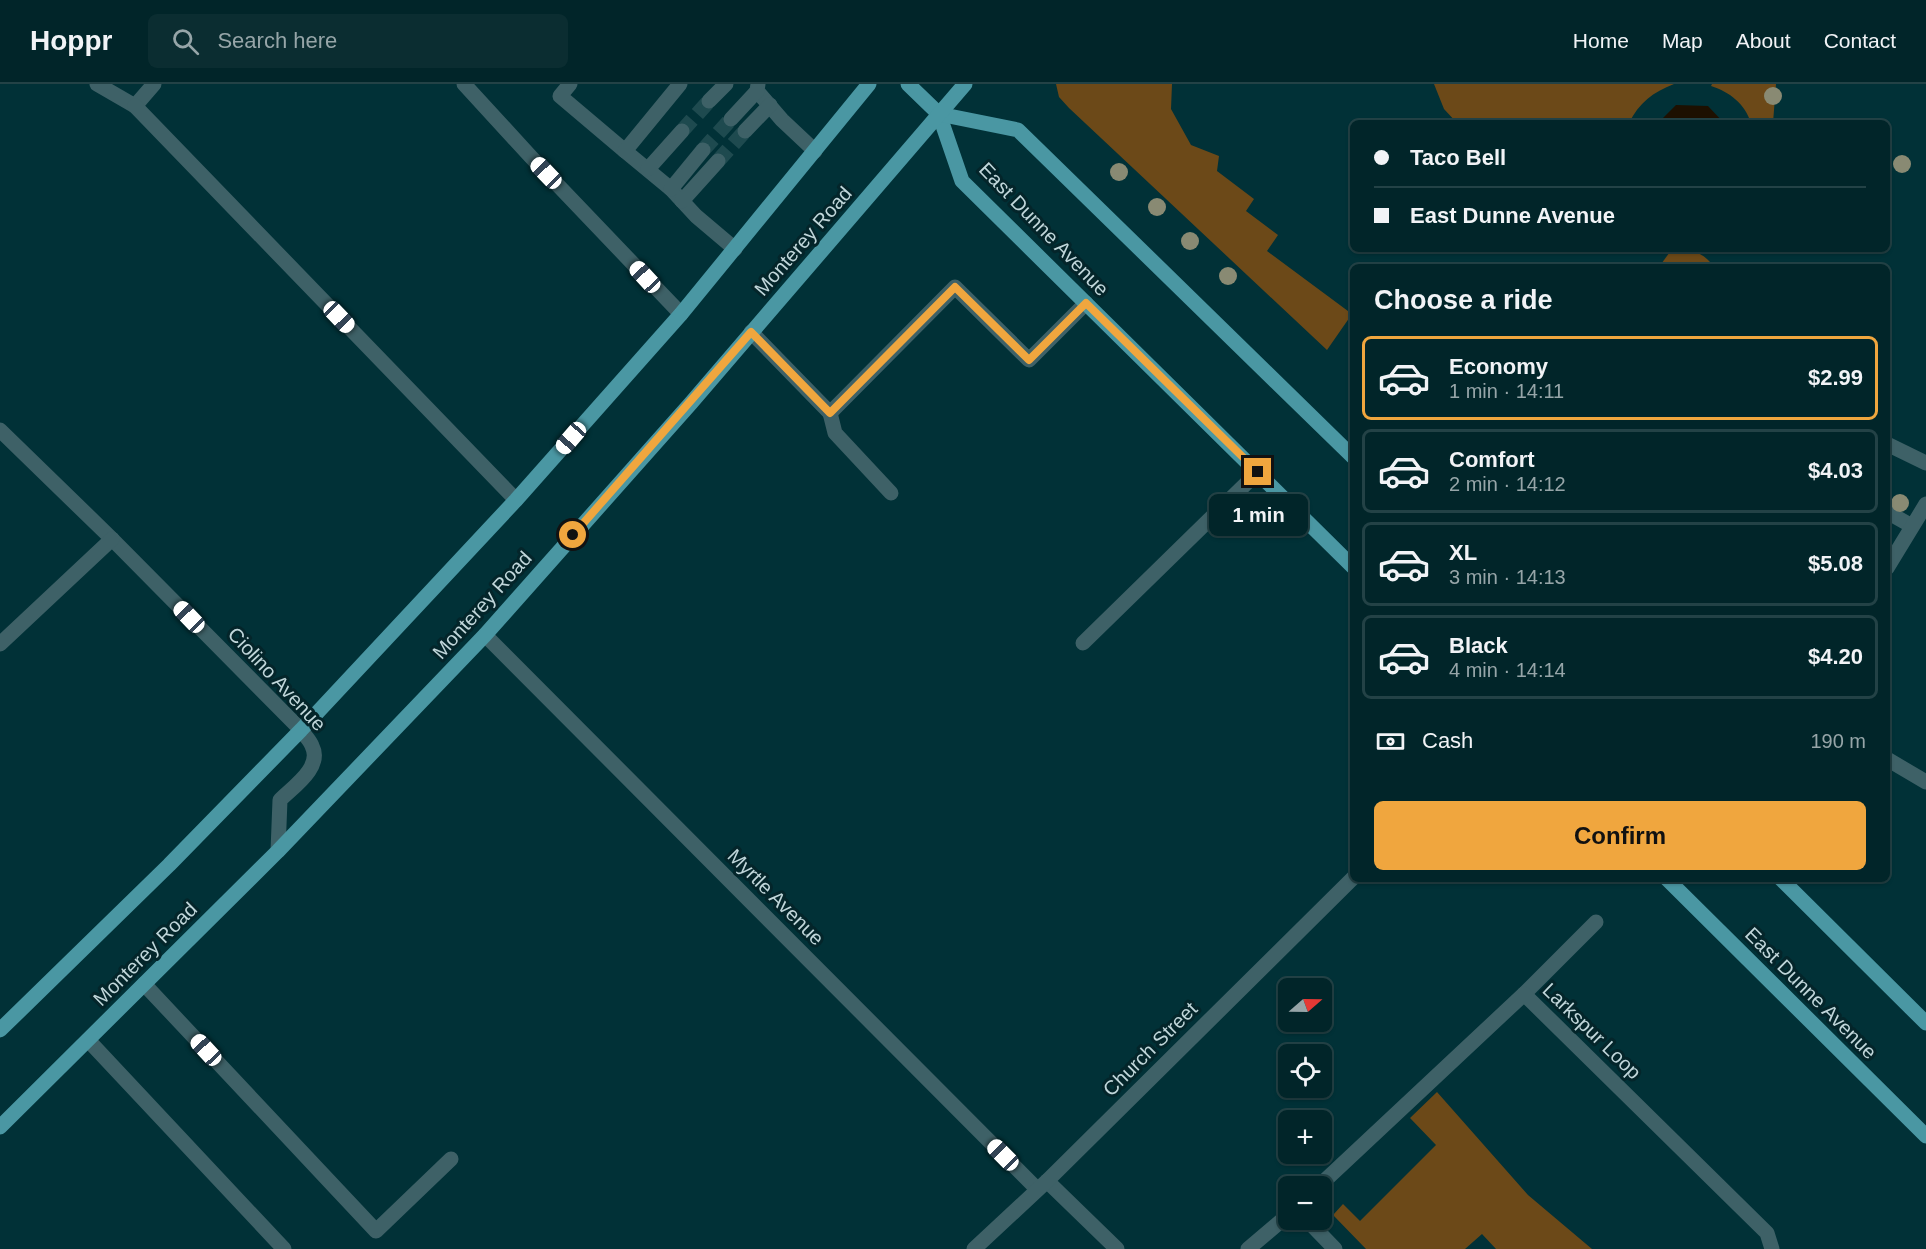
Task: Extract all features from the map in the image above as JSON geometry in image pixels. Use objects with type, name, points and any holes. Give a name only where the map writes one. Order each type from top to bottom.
[{"type":"main road","points":[[0,1030],[169,865],[301,730],[516,500],[681,314],[870,84]]},
{"type":"main road","points":[[908,84],[939,114],[1018,130],[1350,454]]},
{"type":"main road","name":"Monterey Road","points":[[0,1127],[278,851],[485,635],[965,84]]},
{"type":"main road","name":"East Dunne Avenue","points":[[939,114],[962,181],[1350,564]]},
{"type":"main road","name":"East Dunne Avenue","points":[[1670,882],[1926,1136]]},
{"type":"main road","points":[[1783,882],[1926,1023]]},
{"type":"street","points":[[97,84],[135,106],[516,500]]},
{"type":"street","points":[[135,106],[154,84]]},
{"type":"street","points":[[570,84],[560,96],[671,189],[696,216],[735,249]]},
{"type":"street","points":[[624,151],[680,84]]},
{"type":"street","points":[[709,101],[726,84]]},
{"type":"street","points":[[466,85],[681,314]]},
{"type":"street","points":[[730,119],[757,87],[770,105],[815,152]]},
{"type":"street","points":[[745,131],[770,105]]},
{"type":"street","points":[[648,169],[682,131]]},
{"type":"street","points":[[671,189],[703,150]]},
{"type":"street","points":[[682,201],[718,161]]},
{"type":"street","points":[[830,413],[955,287],[1029,360],[1086,303]]},
{"type":"street","points":[[751,332],[830,413],[835,433],[891,493]]},
{"type":"street","name":"Ciolino Avenue","points":[[0,430],[112,539],[301,730],[313,746],[315,758],[311,768],[280,800],[278,851]]},
{"type":"street","points":[[1890,445],[1926,463]]},
{"type":"street","points":[[1083,644],[1258,472]]},
{"type":"street","points":[[1890,563],[1926,504]]},
{"type":"street","points":[[1890,514],[1912,526]]},
{"type":"street","points":[[0,644],[112,539]]},
{"type":"street","name":"Myrtle Avenue","points":[[485,635],[1042,1185]]},
{"type":"street","points":[[1890,761],[1926,782]]},
{"type":"street","name":"Church Street","points":[[974,1249],[1042,1185],[1350,881]]},
{"type":"street","points":[[1524,994],[1596,922]]},
{"type":"street","points":[[144,984],[376,1231],[451,1159]]},
{"type":"street","name":"Larkspur Loop","points":[[1330,1176],[1524,994],[1767,1233],[1772,1249]]},
{"type":"street","points":[[88,1040],[284,1249]]},
{"type":"street","points":[[1042,1185],[1117,1249]]},
{"type":"street","points":[[1248,1249],[1278,1224]]},
{"type":"street","points":[[1317,1230],[1335,1249]]},
{"type":"shaded area","points":[[1056,84],[1172,84],[1171,109],[1191,145],[1219,156],[1217,171],[1254,199],[1246,211],[1278,235],[1267,251],[1350,313],[1350,317],[1327,350],[1069,108],[1059,97]]},
{"type":"shaded area","points":[[1434,84],[1674,84],[1647,99],[1631,120],[1454,120],[1444,109]]},
{"type":"shaded area","points":[[1712,84],[1776,84],[1773,120],[1750,120],[1736,100],[1711,86]]},
{"type":"shaded area","points":[[1676,105],[1708,106],[1721,120],[1661,120]]},
{"type":"shaded area","points":[[1670,252],[1695,252],[1705,257],[1712,264],[1661,264]]},
{"type":"shaded area","points":[[1437,1092],[1528,1195],[1592,1249],[1496,1249],[1482,1234],[1465,1249],[1366,1249],[1333,1215],[1343,1204],[1360,1221],[1436,1145],[1410,1118]]},
{"type":"tunnel","points":[[682,131],[709,101]]},
{"type":"tunnel","points":[[703,150],[731,119]]},
{"type":"tunnel","points":[[718,161],[745,131]]},
{"type":"route","points":[[573,535],[751,332],[830,413],[955,287],[1029,360],[1086,303],[1258,472]]}]
